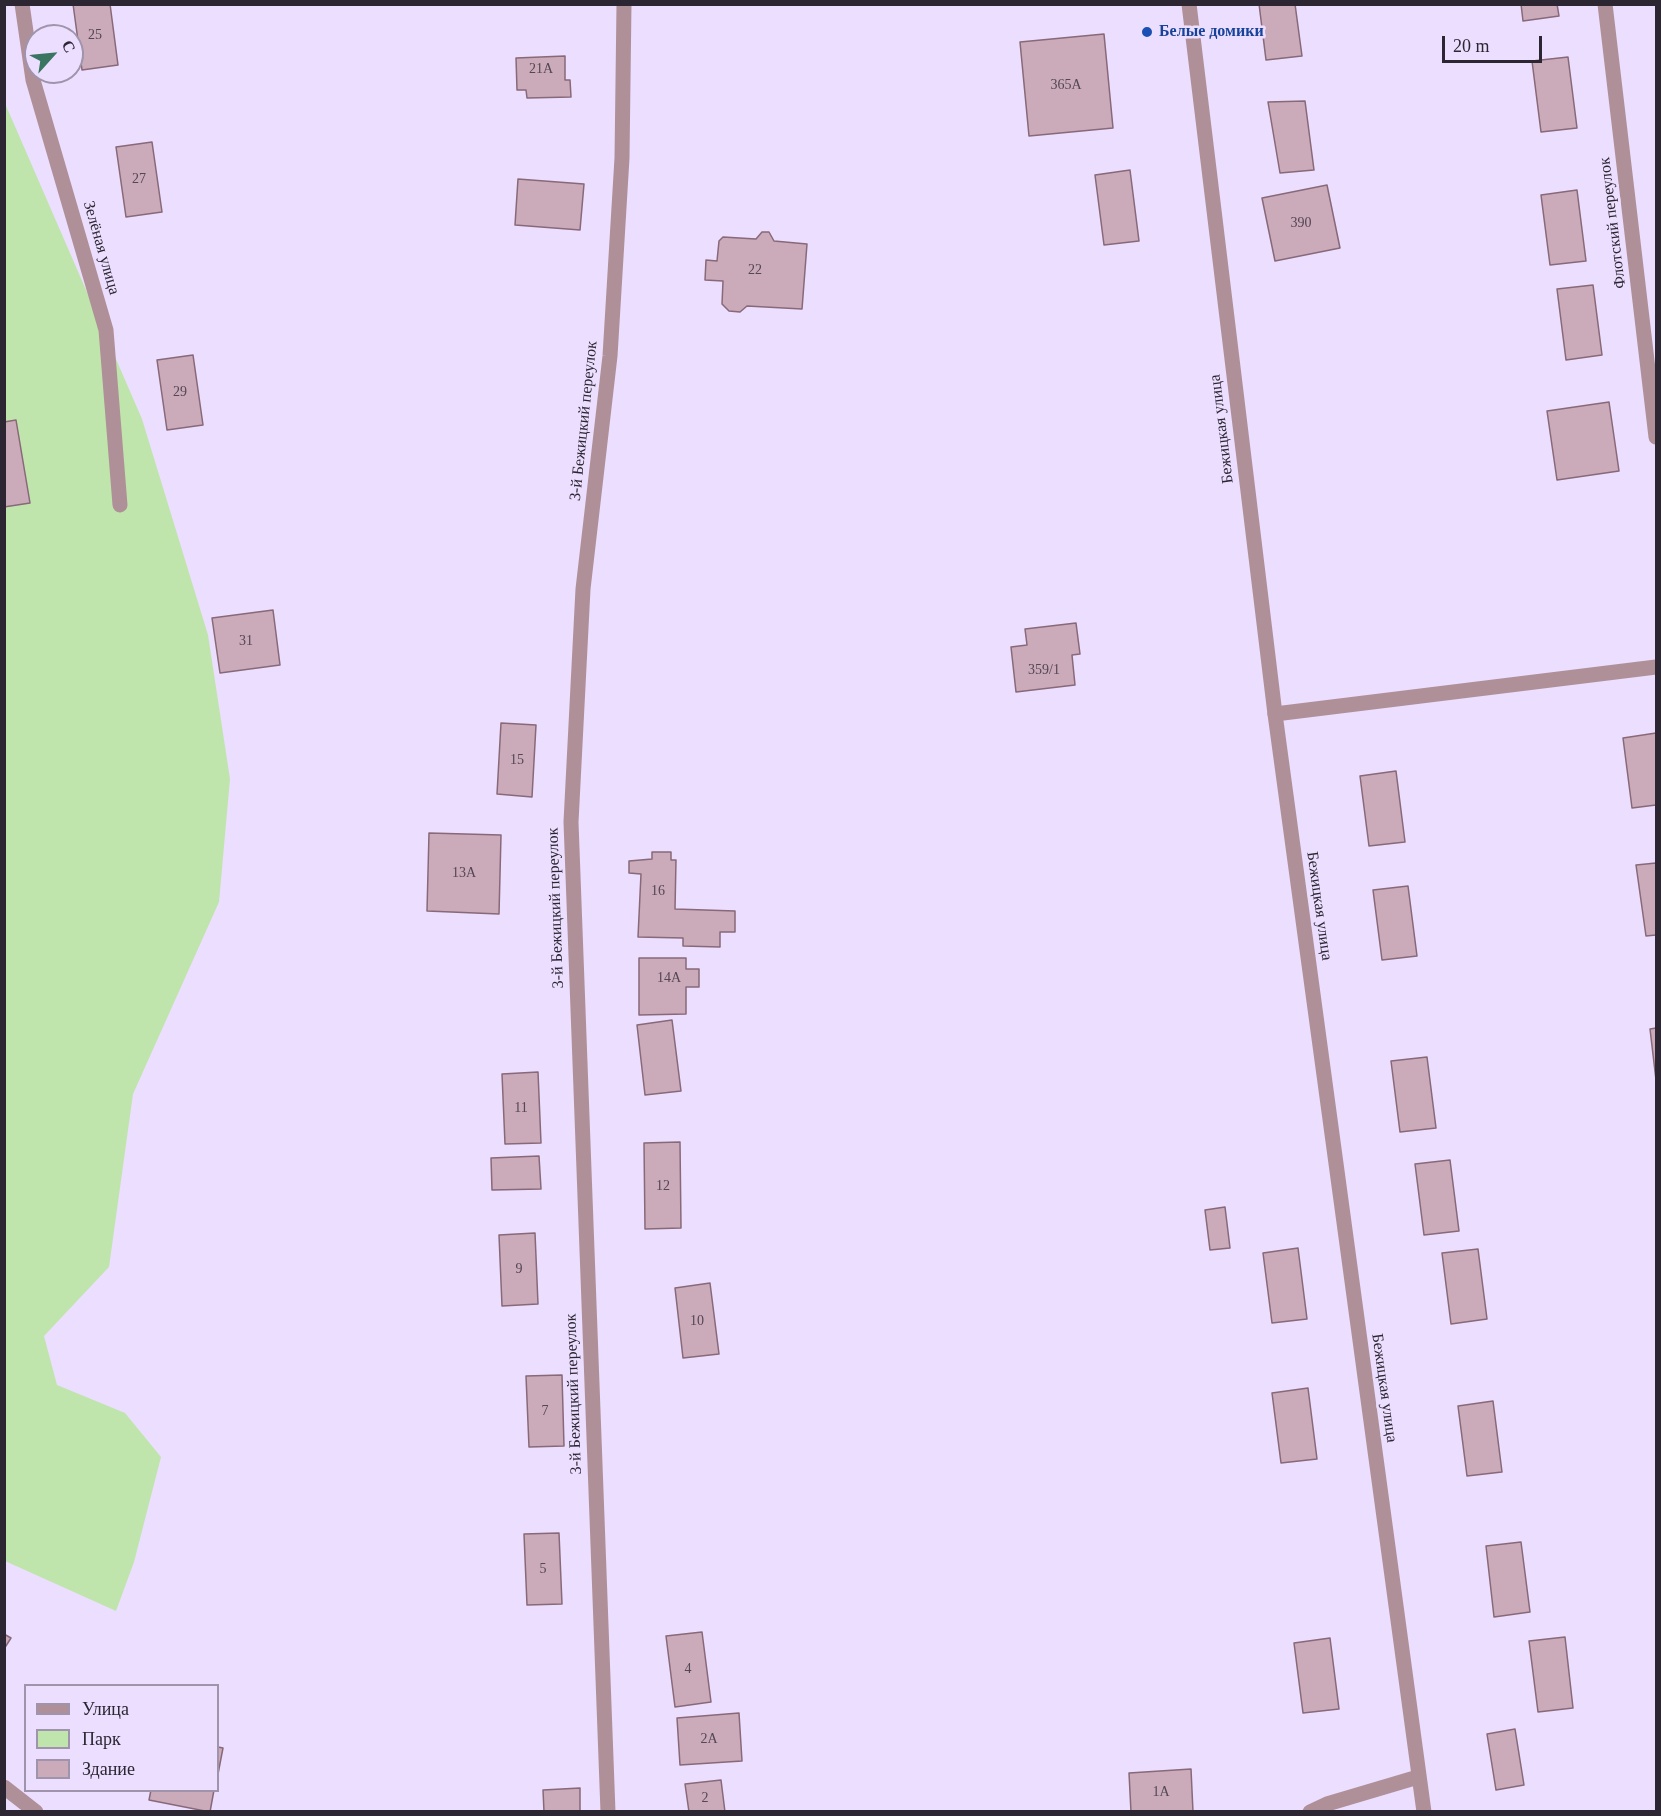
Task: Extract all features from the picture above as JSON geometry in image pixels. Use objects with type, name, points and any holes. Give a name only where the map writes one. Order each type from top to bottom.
[{"type":"street","name":"Зелёная улица","points":[[22,4],[33,80],[106,330],[120,505]]},
{"type":"street","name":"3-й Бежицкий переулок","points":[[608,1812],[571,822],[583,589],[610,356],[622,158],[624,4]]},
{"type":"street","name":"Бежицкая улица","points":[[1188,4],[1275,714],[1424,1812]]},
{"type":"street","name":"Флотский переулок","points":[[1605,4],[1656,437]]},
{"type":"street","points":[[1275,714],[1656,667]]},
{"type":"street","points":[[1310,1812],[1327,1804],[1418,1777]]},
{"type":"street","points":[[4,1787],[36,1812]]},
{"type":"green space","points":[[4,101],[142,419],[208,635],[230,779],[219,902],[133,1094],[109,1267],[44,1336],[57,1385],[125,1413],[161,1457],[134,1562],[116,1611],[5,1561]]},
{"type":"building","points":[[73,4],[110,4],[118,65],[84,70],[84,24],[76,24]]},
{"type":"building","points":[[1259,4],[1295,4],[1302,56],[1266,60]]},
{"type":"building","points":[[1521,4],[1557,4],[1559,16],[1523,21]]},
{"type":"building","points":[[1104,34],[1113,128],[1029,136],[1020,42]]},
{"type":"building","points":[[565,56],[565,80],[570,80],[571,97],[527,98],[526,90],[517,90],[516,58]]},
{"type":"building","points":[[1568,57],[1577,128],[1541,132],[1532,61]]},
{"type":"building","points":[[1305,101],[1314,170],[1280,173],[1268,102]]},
{"type":"building","points":[[152,142],[162,212],[126,217],[116,147]]},
{"type":"building","points":[[1130,170],[1139,241],[1104,245],[1095,175]]},
{"type":"building","points":[[518,179],[584,184],[580,230],[515,225]]},
{"type":"building","points":[[1327,185],[1340,248],[1275,261],[1262,198]]},
{"type":"building","points":[[1577,190],[1586,261],[1550,265],[1541,195]]},
{"type":"building","points":[[762,232],[769,232],[774,241],[807,244],[802,309],[747,306],[740,312],[729,311],[722,304],[723,281],[705,280],[706,260],[717,261],[719,241],[723,237],[756,239]]},
{"type":"building","points":[[1593,285],[1602,355],[1566,360],[1557,289]]},
{"type":"building","points":[[193,355],[203,425],[167,430],[157,360]]},
{"type":"building","points":[[1609,402],[1619,471],[1557,480],[1547,411]]},
{"type":"building","points":[[16,420],[30,503],[4,507],[4,422]]},
{"type":"building","points":[[273,610],[280,665],[220,673],[212,618]]},
{"type":"building","points":[[1076,623],[1080,654],[1072,655],[1075,685],[1016,692],[1011,647],[1027,645],[1025,629]]},
{"type":"building","points":[[501,723],[536,725],[532,797],[497,794]]},
{"type":"building","points":[[1656,733],[1656,805],[1632,808],[1623,738]]},
{"type":"building","points":[[1396,771],[1405,842],[1369,846],[1360,776]]},
{"type":"building","points":[[429,833],[501,835],[499,914],[427,911]]},
{"type":"building","points":[[652,852],[671,852],[671,860],[676,860],[675,909],[735,911],[735,932],[720,932],[720,947],[683,946],[683,938],[638,937],[641,874],[629,873],[629,861],[652,859]]},
{"type":"building","points":[[1656,863],[1656,935],[1646,936],[1636,865]]},
{"type":"building","points":[[1408,886],[1417,956],[1382,960],[1373,890]]},
{"type":"building","points":[[639,958],[686,958],[686,969],[699,969],[699,987],[686,987],[686,1014],[639,1015]]},
{"type":"building","points":[[672,1020],[681,1091],[645,1095],[637,1025]]},
{"type":"building","points":[[1656,1028],[1656,1080],[1650,1029]]},
{"type":"building","points":[[1427,1057],[1436,1128],[1400,1132],[1391,1061]]},
{"type":"building","points":[[538,1072],[541,1143],[505,1144],[502,1074]]},
{"type":"building","points":[[680,1142],[681,1228],[645,1229],[644,1143]]},
{"type":"building","points":[[539,1156],[541,1189],[492,1190],[491,1158]]},
{"type":"building","points":[[1450,1160],[1459,1231],[1424,1235],[1415,1164]]},
{"type":"building","points":[[1225,1207],[1230,1248],[1210,1250],[1205,1210]]},
{"type":"building","points":[[535,1233],[538,1304],[502,1306],[499,1235]]},
{"type":"building","points":[[1298,1248],[1307,1319],[1272,1323],[1263,1253]]},
{"type":"building","points":[[1478,1249],[1487,1319],[1451,1324],[1442,1253]]},
{"type":"building","points":[[710,1283],[719,1354],[683,1358],[675,1288]]},
{"type":"building","points":[[562,1375],[564,1446],[529,1447],[526,1376]]},
{"type":"building","points":[[1308,1388],[1317,1459],[1281,1463],[1272,1393]]},
{"type":"building","points":[[1493,1401],[1502,1472],[1467,1476],[1458,1406]]},
{"type":"building","points":[[559,1533],[562,1604],[527,1605],[524,1534]]},
{"type":"building","points":[[1521,1542],[1530,1612],[1494,1617],[1486,1546]]},
{"type":"building","points":[[702,1632],[711,1702],[675,1707],[666,1636]]},
{"type":"building","points":[[4,1634],[11,1638],[4,1649]]},
{"type":"building","points":[[1565,1637],[1573,1708],[1538,1712],[1529,1641]]},
{"type":"building","points":[[1330,1638],[1339,1709],[1303,1713],[1294,1643]]},
{"type":"building","points":[[739,1713],[742,1761],[680,1765],[677,1718]]},
{"type":"building","points":[[1515,1729],[1524,1785],[1496,1790],[1487,1734]]},
{"type":"building","points":[[219,1747],[223,1748],[219,1769]]},
{"type":"building","points":[[1191,1769],[1193,1812],[1131,1812],[1129,1773]]},
{"type":"building","points":[[721,1780],[725,1812],[689,1812],[685,1784]]},
{"type":"building","points":[[580,1788],[580,1812],[544,1812],[543,1790]]},
{"type":"building","points":[[151,1792],[214,1792],[210,1812],[149,1800]]},
{"type":"place","name":"Белые домики","points":[[1147,32]]}]
